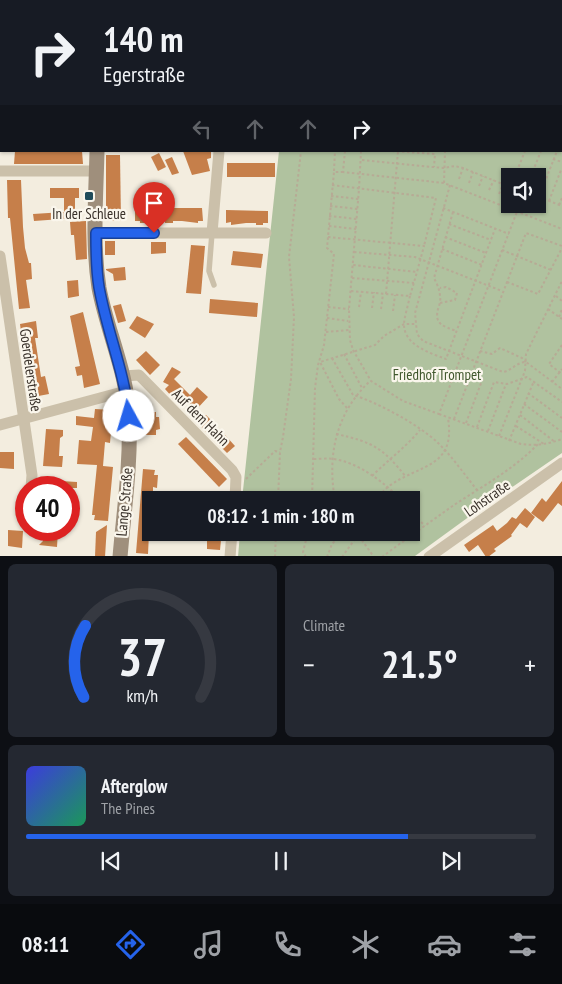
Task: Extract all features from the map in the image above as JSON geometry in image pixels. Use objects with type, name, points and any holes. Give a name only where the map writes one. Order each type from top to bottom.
[{"type":"street","name":"Lange Straße","points":[[96,152],[96,267],[99,289],[124,383],[129,416],[129,449],[120,556]]},
{"type":"street","points":[[212,233],[219,152]]},
{"type":"street","points":[[0,171],[96,171]]},
{"type":"street","points":[[96,233],[266,233]]},
{"type":"street","name":"Goerdelerstraße","points":[[0,256],[32,476]]},
{"type":"street","name":"Auf dem Hahn","points":[[124,383],[139,375],[232,470],[236,476],[236,482]]},
{"type":"street","points":[[0,425],[124,383]]},
{"type":"street","name":"Lohstraße","points":[[429,556],[562,464]]},
{"type":"street","points":[[236,482],[236,491]]},
{"type":"street","points":[[230,556],[231,541]]},
{"type":"lane","points":[[212,233],[209,271],[214,285]]},
{"type":"path","points":[[278,491],[280,452],[291,379],[294,317],[289,257],[301,152]]},
{"type":"path","points":[[312,491],[315,388],[326,332],[334,254],[327,248],[335,152]]},
{"type":"path","points":[[343,172],[345,152]]},
{"type":"path","points":[[361,152],[360,189],[348,309],[348,330],[353,350],[370,381],[403,401],[488,431],[509,441],[531,446],[562,439]]},
{"type":"path","points":[[381,309],[388,282],[398,152],[435,153],[434,167]]},
{"type":"path","points":[[444,184],[445,152]]},
{"type":"path","points":[[518,168],[525,152]]},
{"type":"path","points":[[534,168],[541,152]]},
{"type":"path","points":[[546,177],[556,152]]},
{"type":"path","points":[[553,159],[562,162]]},
{"type":"path","points":[[361,160],[444,168],[455,166],[501,183]]},
{"type":"path","points":[[459,179],[463,168]]},
{"type":"path","points":[[549,201],[561,170]]},
{"type":"path","points":[[334,172],[360,173],[450,185],[501,207]]},
{"type":"path","points":[[469,183],[474,172]]},
{"type":"path","points":[[479,186],[483,176]]},
{"type":"path","points":[[489,190],[494,180]]},
{"type":"path","points":[[332,185],[436,198],[404,324],[406,332],[418,348],[446,359],[495,229]]},
{"type":"path","points":[[450,185],[415,313],[417,334],[424,341],[448,352],[503,372],[522,362],[526,362]]},
{"type":"path","points":[[499,194],[501,190]]},
{"type":"path","points":[[331,196],[359,199]]},
{"type":"path","points":[[546,200],[561,206],[562,198]]},
{"type":"path","points":[[330,206],[358,209]]},
{"type":"path","points":[[443,208],[509,234]]},
{"type":"path","points":[[453,212],[434,278],[439,288],[441,299],[436,317],[438,322],[456,332]]},
{"type":"path","points":[[439,414],[516,213],[562,229]]},
{"type":"path","points":[[329,216],[357,219]]},
{"type":"path","points":[[449,224],[491,240]]},
{"type":"path","points":[[328,226],[356,229]]},
{"type":"path","points":[[454,419],[516,256],[526,233],[562,247],[538,294],[507,282]]},
{"type":"path","points":[[328,236],[424,246]]},
{"type":"path","points":[[445,237],[486,253]]},
{"type":"path","points":[[442,249],[482,265]]},
{"type":"path","points":[[502,250],[551,270]]},
{"type":"path","points":[[354,252],[420,259],[503,292]]},
{"type":"path","points":[[353,265],[417,272]]},
{"type":"path","points":[[352,278],[414,283]]},
{"type":"path","points":[[499,436],[525,370],[526,354],[562,281]]},
{"type":"path","points":[[439,288],[446,287],[457,293],[455,300],[440,303]]},
{"type":"path","points":[[351,291],[410,296]]},
{"type":"path","points":[[359,307],[361,292]]},
{"type":"path","points":[[372,308],[374,292]]},
{"type":"path","points":[[393,311],[395,295]]},
{"type":"path","points":[[555,296],[562,300]]},
{"type":"path","points":[[328,307],[348,309]]},
{"type":"path","points":[[548,309],[561,318],[562,309]]},
{"type":"path","points":[[327,318],[348,321]]},
{"type":"path","points":[[320,362],[353,350],[375,345],[384,336],[404,324],[415,324]]},
{"type":"path","points":[[326,332],[348,330]]},
{"type":"path","points":[[561,373],[549,364],[562,345]]},
{"type":"path","points":[[480,351],[492,354],[500,348],[522,358],[562,389]]},
{"type":"path","points":[[344,354],[362,388]]},
{"type":"path","points":[[332,358],[353,395],[368,401],[436,440],[477,490]]},
{"type":"path","points":[[320,362],[339,399],[347,408]]},
{"type":"path","points":[[552,382],[561,373],[562,369]]},
{"type":"path","points":[[466,423],[483,378],[471,374]]},
{"type":"path","points":[[477,427],[494,382],[507,384],[527,377],[562,402]]},
{"type":"path","points":[[334,491],[336,434],[340,421],[362,388],[370,381]]},
{"type":"path","points":[[509,441],[534,381]]},
{"type":"path","points":[[488,431],[507,384]]},
{"type":"path","points":[[528,393],[562,418]]},
{"type":"path","points":[[524,404],[562,432]]},
{"type":"path","points":[[520,415],[555,442]]},
{"type":"path","points":[[384,491],[388,486],[438,459],[446,450],[450,432],[448,418]]},
{"type":"path","points":[[516,426],[544,444]]},
{"type":"path","points":[[372,476],[390,458],[407,446],[420,430]]},
{"type":"path","points":[[336,434],[360,439],[378,447],[406,477]]},
{"type":"path","points":[[382,556],[530,453],[538,444]]},
{"type":"path","points":[[236,482],[242,482],[275,451],[280,452]]},
{"type":"path","points":[[314,459],[334,459],[355,466],[388,486],[393,491]]},
{"type":"path","points":[[420,521],[425,526]]},
{"type":"path","points":[[275,556],[276,541]]},
{"type":"path","points":[[306,541],[303,552],[306,556]]},
{"type":"path","points":[[327,556],[335,541]]},
{"type":"path","points":[[342,556],[352,541]]},
{"type":"path","points":[[362,541],[374,556]]},
{"type":"green space","name":"Friedhof Trompet","points":[[279,152],[562,152],[562,453],[415,556],[238,556],[239,541],[420,541],[420,491],[243,491]]},
{"type":"building","points":[[15,152],[82,152],[83,164],[14,164]]},
{"type":"building","points":[[183,152],[211,152],[211,158],[207,159],[210,171],[192,175]]},
{"type":"building","points":[[159,153],[166,167],[158,171],[151,157]]},
{"type":"building","points":[[106,155],[120,155],[121,221],[106,221]]},
{"type":"building","points":[[172,157],[179,173],[172,175],[165,160]]},
{"type":"building","points":[[227,163],[275,163],[275,177],[227,177]]},
{"type":"building","points":[[7,180],[21,180],[25,248],[29,263],[31,263],[32,279],[26,280],[30,308],[19,309],[10,218],[8,218]]},
{"type":"building","points":[[50,188],[79,188],[79,198],[75,198],[75,218],[34,221],[33,214],[64,212],[64,198],[50,198]]},
{"type":"building","points":[[135,208],[202,208],[203,221],[198,221],[198,223],[147,221],[147,223],[140,223],[140,221],[135,221]]},
{"type":"building","points":[[226,210],[268,211],[268,223],[263,223],[263,225],[246,223],[231,225],[231,222],[226,223]]},
{"type":"building","points":[[86,221],[87,259],[76,260],[74,235],[71,235],[70,222]]},
{"type":"building","points":[[105,241],[115,241],[115,255],[105,255]]},
{"type":"building","points":[[151,242],[166,242],[166,253],[151,254]]},
{"type":"building","points":[[191,245],[205,246],[201,294],[186,293]]},
{"type":"building","points":[[233,251],[263,254],[261,268],[231,265]]},
{"type":"building","points":[[125,267],[126,280],[114,281],[113,274],[106,270],[106,269]]},
{"type":"building","points":[[78,280],[79,296],[68,298],[67,281]]},
{"type":"building","points":[[210,299],[258,303],[257,317],[209,313]]},
{"type":"building","points":[[121,304],[126,321],[118,323],[113,306]]},
{"type":"building","points":[[83,312],[100,384],[84,388],[82,375],[77,376],[75,367],[80,366],[70,316]]},
{"type":"building","points":[[137,316],[154,324],[145,338],[129,328]]},
{"type":"building","points":[[36,321],[38,338],[35,338],[41,377],[45,376],[49,394],[33,397],[29,368],[26,369],[20,324]]},
{"type":"building","points":[[146,351],[160,365],[150,375],[136,360]]},
{"type":"building","points":[[172,367],[181,372],[174,379],[190,395],[197,387],[208,397],[195,411],[178,393],[173,398],[165,389],[169,385],[163,382]]},
{"type":"building","points":[[95,409],[113,410],[110,443],[105,442],[103,466],[113,467],[108,521],[94,520],[95,515],[92,515],[97,465],[77,464],[79,440],[91,441],[93,427],[76,425],[76,416],[94,418]]},
{"type":"building","points":[[144,412],[156,412],[156,417],[159,417],[160,429],[156,430],[156,435],[145,435]]},
{"type":"building","points":[[206,415],[216,425],[207,433],[198,423]]},
{"type":"building","points":[[46,429],[63,430],[63,436],[60,438],[59,456],[63,456],[62,467],[43,466]]},
{"type":"building","points":[[225,435],[235,446],[227,453],[217,443]]},
{"type":"building","points":[[186,437],[227,479],[219,487],[178,444]]},
{"type":"building","points":[[0,452],[14,452],[14,469],[0,468]]},
{"type":"building","points":[[143,469],[155,470],[154,475],[158,475],[157,488],[153,487],[153,491],[142,491],[142,541],[149,541],[148,554],[136,553]]},
{"type":"building","points":[[562,481],[562,506],[558,503],[543,522],[531,513],[542,498],[546,502]]},
{"type":"building","points":[[525,508],[535,517],[527,528],[520,523],[512,536],[494,549],[496,551],[489,556],[485,556],[478,545],[469,552],[464,545],[493,525],[497,531],[512,517],[516,519]]},
{"type":"building","points":[[107,525],[105,556],[95,556],[96,532]]},
{"type":"building","points":[[8,530],[15,530],[15,541],[22,541],[22,548],[8,546]]},
{"type":"building","points":[[43,541],[57,541],[57,547],[39,545]]},
{"type":"building","points":[[207,541],[221,541],[220,550],[207,549]]},
{"type":"place","name":"In der Schleue","points":[[89,196]]},
{"type":"route","points":[[129,416],[123,376],[99,289],[96,267],[96,233],[154,233]]}]
